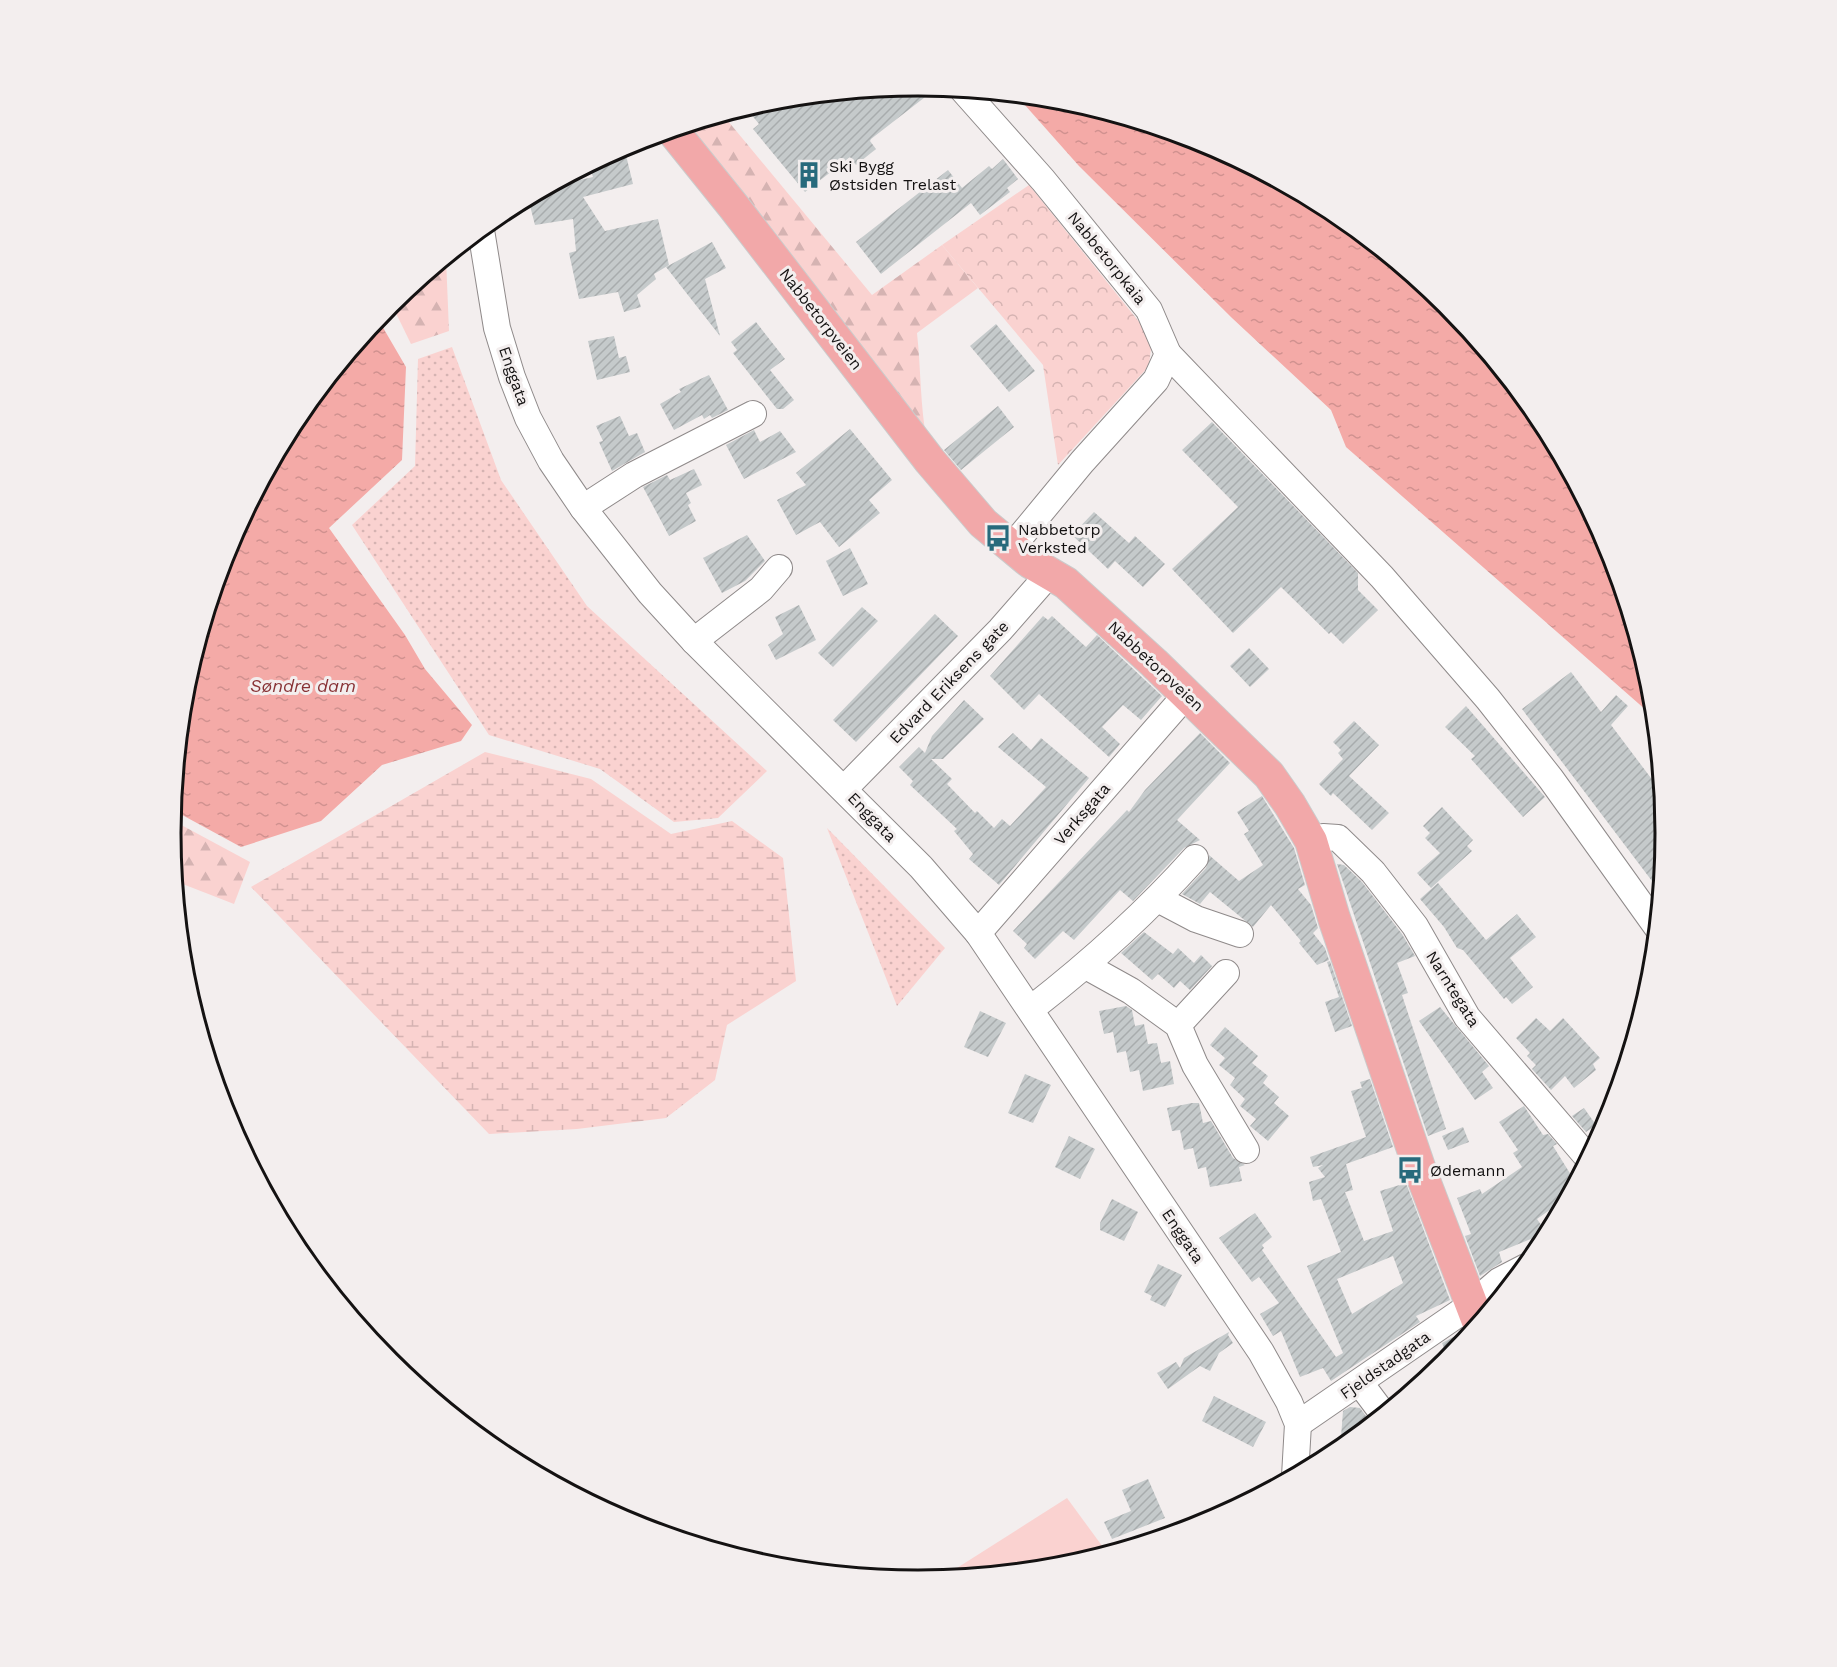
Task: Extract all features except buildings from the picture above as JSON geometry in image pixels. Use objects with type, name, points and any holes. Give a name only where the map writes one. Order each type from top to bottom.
[{"type":"main road","name":"Nabbetorpveien","points":[[677,136],[930,462],[983,523],[1011,548],[1066,583],[1269,775],[1311,841],[1334,918],[1420,1170],[1475,1314]]},
{"type":"street","name":"Nabbetorpkaia","points":[[970,98],[1043,180],[1149,310],[1168,354]]},
{"type":"street","name":"Enggata","points":[[482,239],[497,328],[528,418],[551,461],[583,508],[650,593],[694,641],[921,867],[978,933],[1261,1352],[1289,1402],[1298,1424],[1296,1467]]},
{"type":"street","points":[[1011,548],[1082,462],[1156,380],[1168,354],[1382,578],[1488,699],[1551,779],[1651,919]]},
{"type":"street","points":[[583,508],[634,475],[753,414]]},
{"type":"street","points":[[694,641],[761,589],[779,568]]},
{"type":"street","name":"Edvard Eriksens gate","points":[[844,789],[1000,630],[1050,573]]},
{"type":"street","name":"Verksgata","points":[[978,933],[1186,695]]},
{"type":"street","name":"Narntegata","points":[[1311,841],[1323,837],[1338,838],[1373,872],[1415,926],[1467,1017],[1583,1152]]},
{"type":"street","points":[[1030,1009],[1086,966],[1158,899],[1195,858]]},
{"type":"street","points":[[1158,899],[1196,919],[1240,933]]},
{"type":"street","points":[[1086,966],[1131,991],[1178,1025],[1195,1065],[1246,1150]]},
{"type":"street","points":[[1178,1025],[1226,973]]},
{"type":"street","points":[[1475,1314],[1499,1281],[1508,1276]]},
{"type":"street","name":"Fjeldstadgata","points":[[1298,1424],[1360,1383],[1475,1314]]},
{"type":"street","points":[[1360,1383],[1379,1409]]},
{"type":"green space","points":[[728,121],[872,295],[942,245],[978,288],[917,333],[927,442],[682,135]]},
{"type":"green space","points":[[1029,185],[1152,338],[1149,366],[1058,465],[1043,365],[942,245]]},
{"type":"green space","points":[[446,267],[449,331],[411,344],[396,313]]},
{"type":"green space","points":[[452,347],[501,480],[587,606],[767,771],[718,818],[674,822],[600,769],[489,735],[352,525],[415,466],[418,359]]},
{"type":"green space","points":[[485,752],[591,779],[671,834],[732,821],[783,858],[796,981],[727,1025],[715,1080],[666,1118],[577,1129],[489,1134],[251,887]]},
{"type":"green space","points":[[181,825],[250,862],[234,904],[183,884]]},
{"type":"green space","points":[[827,828],[945,948],[897,1006]]},
{"type":"green space","points":[[1067,1498],[1103,1547],[1015,1565],[955,1570]]},
{"type":"water","points":[[1023,103],[1109,121],[1156,135],[1245,172],[1328,220],[1367,248],[1440,312],[1473,347],[1532,424],[1580,507],[1617,596],[1631,643],[1645,710],[1346,447],[1331,410],[1232,318],[1079,166]]},
{"type":"water","name":"Søndre dam","points":[[383,327],[406,367],[402,460],[329,528],[405,635],[425,669],[472,725],[461,741],[382,765],[321,821],[241,847],[182,815],[187,737],[206,643],[237,551],[280,465],[305,424],[333,385]]},
{"type":"place","name":"Ski Bygg Østsiden Trelast","points":[[809,175]]},
{"type":"place","name":"Nabbetorp Verksted","points":[[998,538]]},
{"type":"place","name":"Ødemann","points":[[1410,1170]]}]
